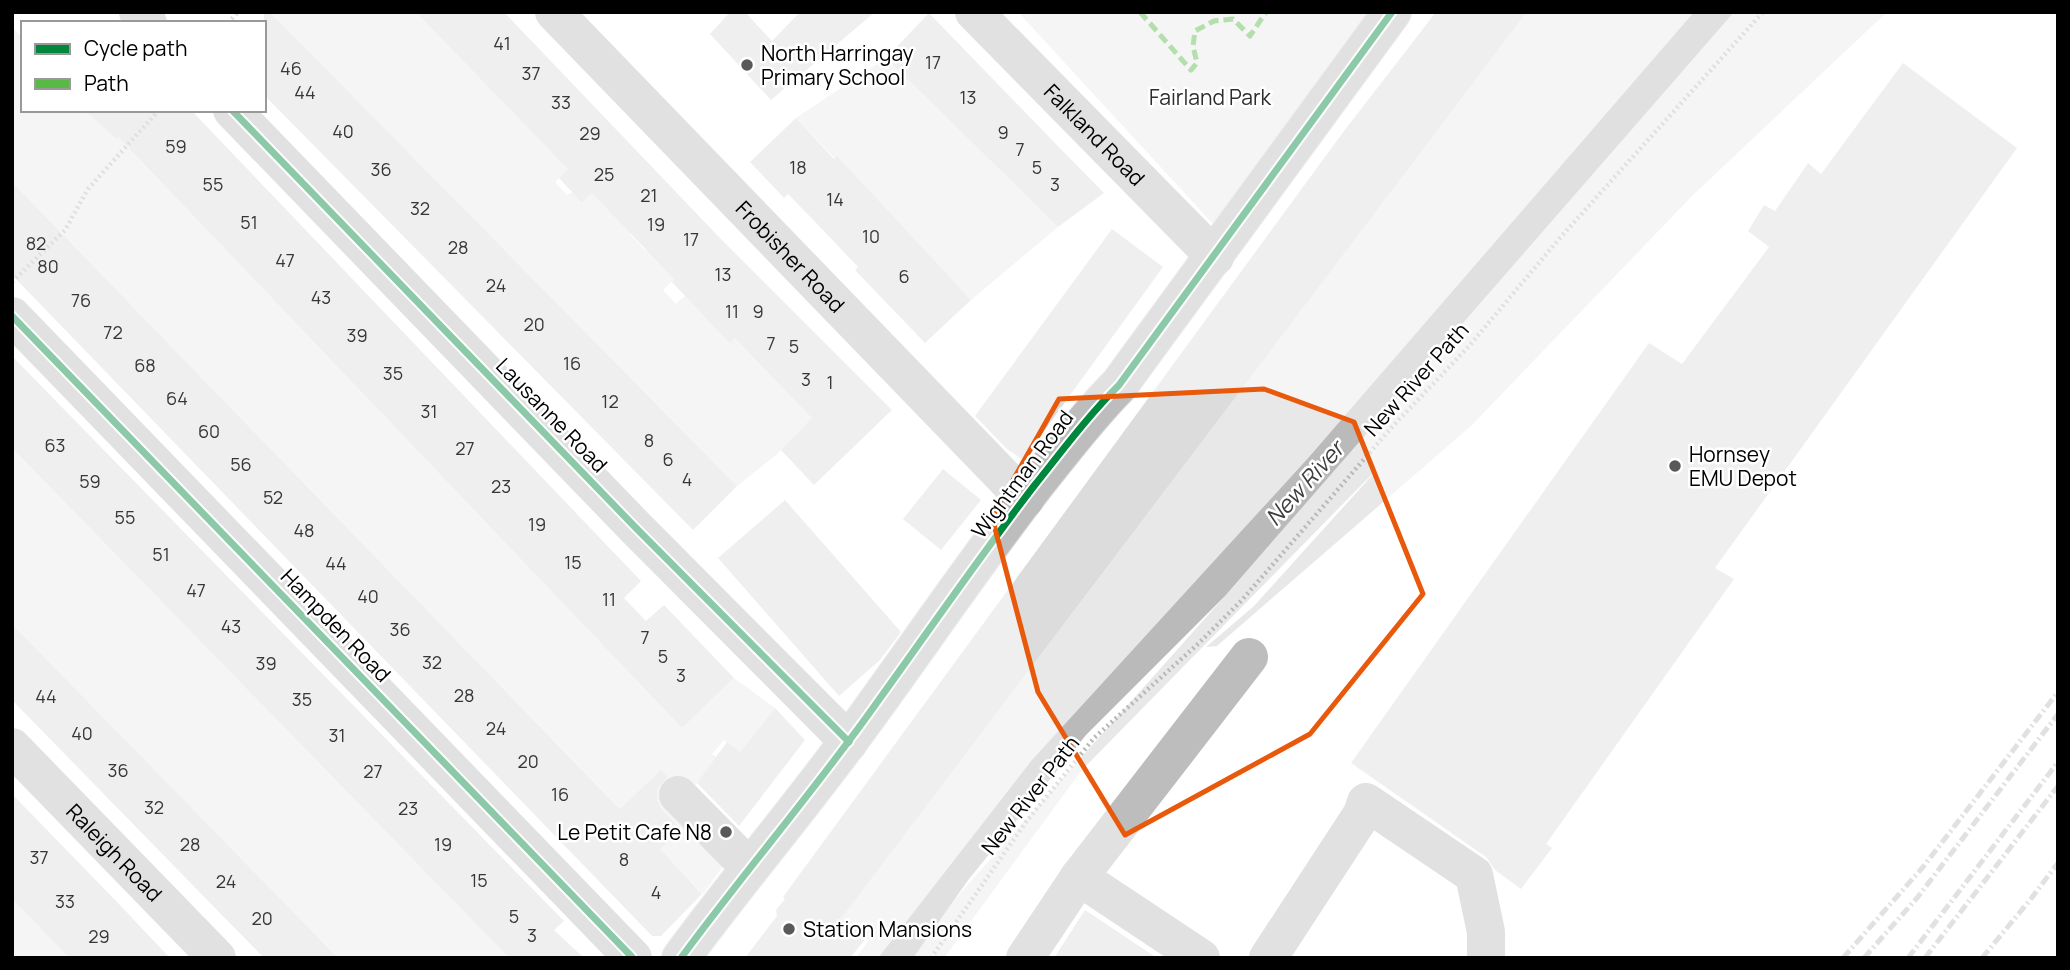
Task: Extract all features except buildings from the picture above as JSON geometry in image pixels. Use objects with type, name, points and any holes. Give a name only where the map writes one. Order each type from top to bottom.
[{"type":"street","name":"Frobisher Road","points":[[554,12],[1025,499]]},
{"type":"street","name":"Falkland Road","points":[[974,12],[1215,257]]},
{"type":"street","name":"Wightman Road","points":[[681,958],[749,867],[849,742],[952,596],[1091,412],[1119,385],[1391,13]]},
{"type":"street","name":"Lausanne Road","points":[[234,112],[635,527],[849,742]]},
{"type":"street","name":"Hampden Road","points":[[12,316],[634,958]]},
{"type":"street","points":[[1025,958],[1079,877],[1249,657]]},
{"type":"street","name":"Raleigh Road","points":[[12,747],[217,958]]},
{"type":"street","points":[[678,795],[749,867]]},
{"type":"street","points":[[1268,958],[1362,814],[1366,802],[1474,875],[1486,932],[1486,958]]},
{"type":"street","points":[[1079,877],[1201,958]]},
{"type":"path","points":[[12,282],[65,230],[88,189],[157,112]]},
{"type":"highlighted area","points":[[1264,389],[1354,422],[1423,594],[1310,734],[1125,835],[1038,692],[992,517],[1059,399]]},
{"type":"green space","points":[[270,12],[436,12],[592,146],[555,182],[567,195],[572,192],[583,203],[592,193],[649,216],[630,234],[645,250],[658,237],[674,241],[655,259],[667,271],[696,258],[663,290],[676,304],[688,293],[730,342],[754,320],[834,397],[776,455],[737,486]]},
{"type":"green space","name":"Fairland Park","points":[[1018,12],[1381,12],[1214,225]]},
{"type":"green space","points":[[1527,12],[1694,12],[1309,457],[1030,763],[878,958],[856,958],[869,940],[841,919]]},
{"type":"green space","points":[[1733,12],[1887,12],[1693,195],[1471,426],[1217,646],[1206,647],[1254,606],[1385,461],[1081,771],[944,958],[911,958],[955,899],[1225,596]]},
{"type":"green space","points":[[12,27],[21,36],[21,112],[94,112],[682,728],[734,678],[775,708],[740,752],[724,740],[712,754],[737,773],[710,767],[693,788],[729,858],[703,894],[12,182]]},
{"type":"green space","points":[[886,58],[1058,227],[971,300],[796,118]]},
{"type":"green space","points":[[12,448],[509,958],[338,958],[12,624]]},
{"type":"green space","points":[[12,899],[69,958],[12,958]]},
{"type":"water","name":"New River","points":[[1694,12],[1734,12],[1225,596],[1086,735],[969,879],[913,958],[878,958],[1032,760],[1309,457]]},
{"type":"railway","points":[[1843,958],[1923,867],[2058,692]]},
{"type":"railway","points":[[1864,958],[1917,898],[2058,714]]},
{"type":"railway","points":[[1908,958],[2058,762]]},
{"type":"railway","points":[[1925,958],[2058,786]]},
{"type":"railway","points":[[1982,958],[2058,863]]},
{"type":"marked path","points":[[1140,12],[1191,70],[1197,63],[1193,46],[1195,31],[1214,21],[1233,19],[1250,36],[1266,12]]},
{"type":"cycle path","points":[[681,958],[854,734],[1034,486],[1119,385],[1392,12]]},
{"type":"cycle path","points":[[234,112],[635,527],[849,742]]},
{"type":"cycle path","points":[[12,316],[632,957]]},
{"type":"place","name":"North Harringay Primary School","points":[[747,65]]},
{"type":"place","name":"Hornsey EMU Depot","points":[[1675,466]]},
{"type":"place","name":"Le Petit Cafe N8","points":[[726,832]]},
{"type":"place","name":"Station Mansions","points":[[789,929]]}]
